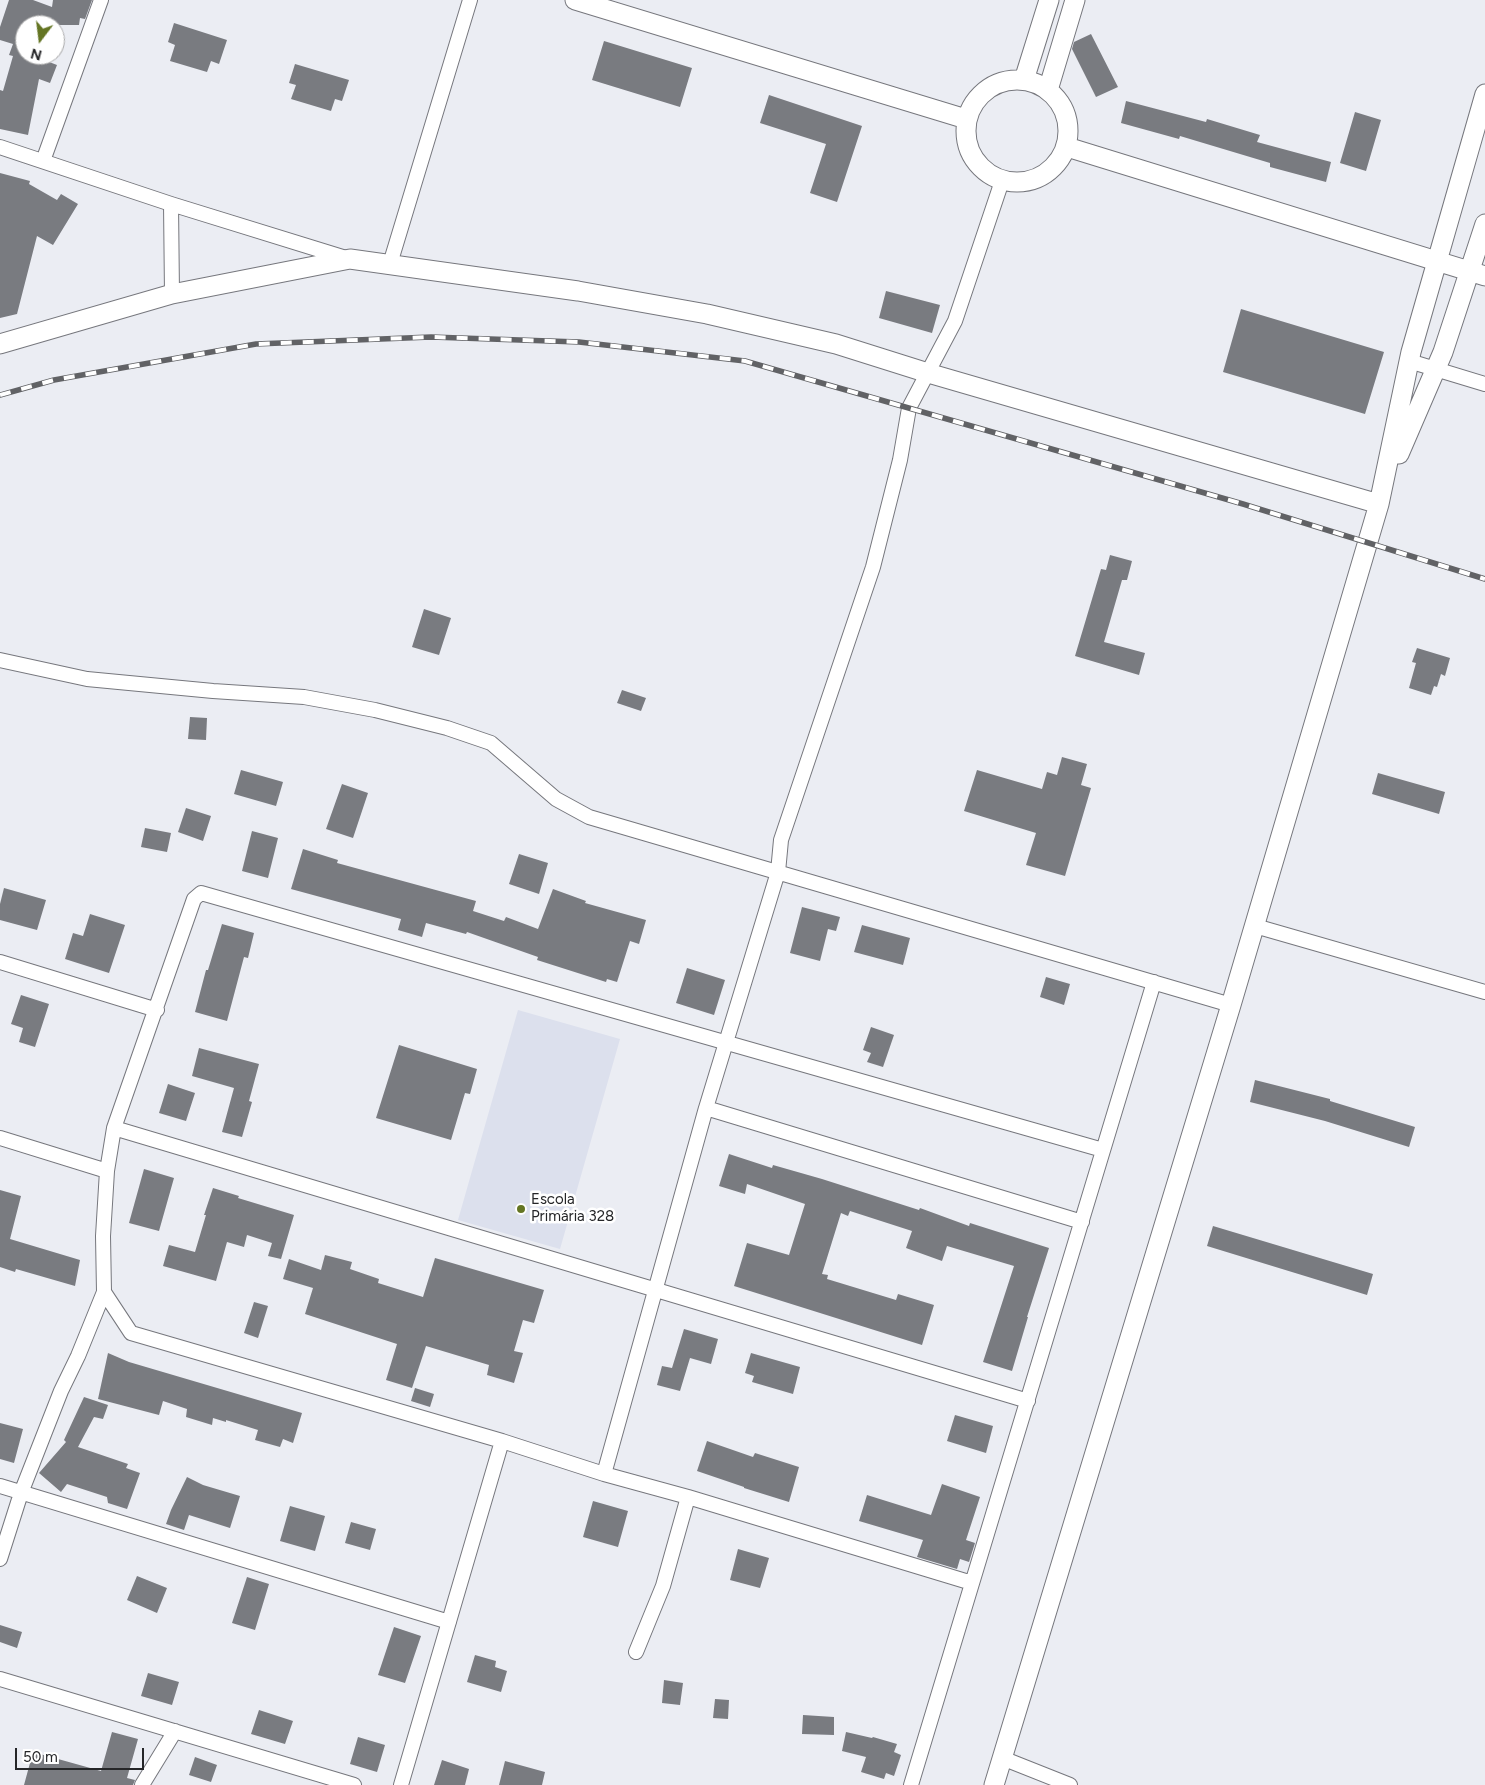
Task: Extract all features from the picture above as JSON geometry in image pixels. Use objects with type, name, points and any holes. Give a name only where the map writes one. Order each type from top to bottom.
[{"type":"street","points":[[43,162],[101,0]]},
{"type":"street","points":[[390,264],[470,0]]},
{"type":"street","points":[[575,0],[966,119]]},
{"type":"street","points":[[1024,80],[1049,0]]},
{"type":"street","points":[[1048,90],[1075,0]]},
{"type":"street","points":[[1024,80],[1048,90],[1062,106],[1068,126],[1067,147],[1052,170],[1028,182],[1002,181],[979,168],[966,145],[966,119],[974,101],[988,88],[1006,81],[1024,80]]},
{"type":"street","points":[[994,1785],[1255,926],[1382,495],[1409,361],[1436,260],[1485,94]]},
{"type":"street","points":[[0,147],[171,204],[350,259],[578,291],[707,314],[836,344],[928,373],[1382,495]]},
{"type":"street","points":[[1067,147],[1478,273]]},
{"type":"street","points":[[604,1474],[706,1108],[778,872],[781,840],[873,568],[900,460],[908,408],[955,321],[1002,181]]},
{"type":"street","points":[[171,204],[172,294]]},
{"type":"street","points":[[1382,495],[1478,273],[1485,224]]},
{"type":"street","points":[[0,344],[172,294],[350,259]]},
{"type":"street","points":[[1409,361],[1485,384]]},
{"type":"street","points":[[0,660],[87,679],[213,691],[304,697],[375,710],[447,728],[491,743],[556,799],[589,817],[1231,1005]]},
{"type":"street","points":[[0,1559],[21,1493],[61,1391],[78,1356],[104,1292],[103,1236],[107,1171],[114,1128],[157,1010],[194,899],[201,893],[1103,1150]]},
{"type":"street","points":[[1255,926],[1485,992]]},
{"type":"street","points":[[0,962],[157,1010]]},
{"type":"street","points":[[911,1785],[1154,982]]},
{"type":"street","points":[[706,1108],[1082,1222]]},
{"type":"street","points":[[114,1128],[1028,1401]]},
{"type":"street","points":[[0,1138],[107,1171]]},
{"type":"street","points":[[104,1292],[131,1333],[502,1441],[604,1474],[688,1497],[972,1583]]},
{"type":"street","points":[[401,1785],[502,1441]]},
{"type":"street","points":[[0,1486],[449,1622]]},
{"type":"street","points":[[636,1652],[663,1586],[688,1497]]},
{"type":"street","points":[[0,1679],[354,1785]]},
{"type":"street","points":[[142,1785],[175,1731]]},
{"type":"street","points":[[1002,1758],[1070,1785]]},
{"type":"shaded area","points":[[518,1010],[620,1039],[560,1249],[458,1220]]},
{"type":"building","points":[[9,0],[33,0],[52,7],[53,0],[92,0],[85,19],[80,18],[79,25],[65,25],[65,15],[15,15],[15,65],[57,65],[50,83],[39,79],[28,135],[0,129],[0,90],[3,91],[13,56],[9,55],[13,44],[0,40],[0,27]]},
{"type":"building","points":[[174,23],[227,40],[219,64],[211,61],[207,72],[170,61],[175,45],[168,42]]},
{"type":"building","points":[[1091,34],[1118,87],[1096,97],[1072,49],[1074,42]]},
{"type":"building","points":[[604,41],[692,68],[680,107],[592,80]]},
{"type":"building","points":[[295,64],[349,80],[342,101],[335,99],[331,111],[291,99],[296,85],[289,83]]},
{"type":"building","points":[[769,95],[862,126],[837,202],[810,193],[826,144],[760,123]]},
{"type":"building","points":[[1126,101],[1206,122],[1207,119],[1260,135],[1257,142],[1331,162],[1326,182],[1270,167],[1270,163],[1180,136],[1179,139],[1121,123]]},
{"type":"building","points":[[1355,112],[1381,120],[1366,171],[1340,163]]},
{"type":"building","points":[[0,173],[30,181],[29,184],[57,200],[61,194],[78,204],[53,245],[37,236],[17,314],[0,318]]},
{"type":"building","points":[[886,291],[940,305],[932,333],[879,318]]},
{"type":"building","points":[[1241,309],[1384,352],[1365,414],[1223,372]]},
{"type":"building","points":[[1110,555],[1132,561],[1127,580],[1122,580],[1104,642],[1145,653],[1139,675],[1075,656],[1101,569],[1106,570]]},
{"type":"building","points":[[424,609],[451,618],[439,655],[412,647]]},
{"type":"building","points":[[1417,648],[1450,658],[1445,676],[1441,674],[1437,687],[1434,686],[1431,695],[1409,688],[1416,663],[1412,662]]},
{"type":"building","points":[[622,690],[646,698],[641,711],[617,703]]},
{"type":"building","points":[[190,717],[207,718],[206,740],[188,739]]},
{"type":"building","points":[[1062,757],[1087,764],[1081,785],[1091,788],[1065,876],[1026,865],[1036,833],[964,811],[977,770],[1042,789],[1047,772],[1057,775]]},
{"type":"building","points":[[241,770],[283,782],[276,806],[234,794]]},
{"type":"building","points":[[1378,773],[1445,792],[1439,814],[1372,794]]},
{"type":"building","points":[[342,784],[368,793],[353,838],[326,829]]},
{"type":"building","points":[[186,808],[211,816],[203,841],[178,832]]},
{"type":"building","points":[[145,828],[171,833],[167,852],[141,847]]},
{"type":"building","points":[[252,831],[278,838],[268,878],[242,871]]},
{"type":"building","points":[[303,849],[338,860],[337,863],[476,901],[473,911],[504,921],[506,917],[538,929],[553,889],[586,901],[585,903],[646,920],[639,944],[630,941],[617,982],[607,979],[606,982],[537,960],[538,957],[467,932],[466,934],[426,923],[422,937],[398,930],[401,919],[291,889]]},
{"type":"building","points":[[519,854],[548,863],[539,894],[509,884]]},
{"type":"building","points":[[4,888],[46,900],[37,930],[0,920],[0,904]]},
{"type":"building","points":[[802,907],[840,917],[836,931],[828,929],[820,961],[790,953]]},
{"type":"building","points":[[90,914],[125,925],[109,973],[65,959],[73,933],[83,936]]},
{"type":"building","points":[[222,924],[254,933],[248,958],[244,957],[227,1021],[195,1012],[206,970],[208,970]]},
{"type":"building","points":[[862,925],[910,938],[903,965],[854,952]]},
{"type":"building","points":[[687,968],[725,980],[714,1015],[676,1003]]},
{"type":"building","points":[[1046,977],[1070,984],[1064,1005],[1040,997]]},
{"type":"building","points":[[21,995],[49,1004],[35,1047],[19,1042],[23,1028],[11,1024]]},
{"type":"building","points":[[871,1027],[894,1035],[883,1067],[867,1062],[871,1053],[863,1050]]},
{"type":"building","points":[[399,1045],[477,1069],[470,1094],[465,1093],[451,1140],[376,1118]]},
{"type":"building","points":[[199,1048],[259,1064],[249,1101],[252,1102],[242,1137],[222,1132],[234,1088],[192,1076]]},
{"type":"building","points":[[1255,1080],[1330,1099],[1330,1101],[1415,1127],[1409,1147],[1325,1121],[1250,1102]]},
{"type":"building","points":[[168,1084],[195,1093],[186,1121],[159,1113]]},
{"type":"building","points":[[729,1154],[772,1168],[773,1165],[822,1179],[919,1210],[920,1208],[969,1226],[970,1223],[1049,1248],[1012,1371],[983,1362],[1014,1266],[947,1246],[942,1261],[906,1248],[912,1231],[850,1211],[848,1216],[841,1213],[822,1274],[828,1275],[827,1279],[896,1300],[898,1294],[934,1305],[922,1345],[734,1286],[747,1243],[789,1255],[805,1204],[747,1184],[745,1194],[719,1186]]},
{"type":"building","points":[[144,1169],[174,1178],[159,1231],[129,1223]]},
{"type":"building","points":[[213,1188],[239,1196],[238,1198],[294,1215],[281,1259],[268,1256],[272,1243],[247,1235],[244,1247],[227,1242],[216,1281],[163,1266],[169,1245],[195,1252]]},
{"type":"building","points":[[0,1190],[21,1196],[10,1239],[80,1260],[75,1286],[16,1269],[15,1272],[0,1267]]},
{"type":"building","points":[[1213,1226],[1373,1274],[1367,1295],[1207,1246]]},
{"type":"building","points":[[325,1255],[352,1262],[350,1269],[379,1279],[378,1283],[423,1297],[435,1258],[544,1290],[534,1323],[523,1320],[514,1351],[523,1353],[514,1383],[487,1375],[489,1365],[426,1346],[412,1388],[386,1380],[397,1344],[305,1314],[313,1288],[283,1279],[289,1259],[321,1270]]},
{"type":"building","points":[[254,1302],[268,1306],[258,1338],[244,1333]]},
{"type":"building","points":[[684,1329],[718,1339],[711,1364],[690,1358],[680,1391],[657,1385],[662,1366],[672,1368]]},
{"type":"building","points":[[108,1353],[129,1362],[302,1413],[293,1443],[283,1439],[280,1447],[255,1440],[258,1430],[213,1418],[212,1425],[186,1417],[187,1409],[163,1401],[159,1415],[98,1399]]},
{"type":"building","points":[[751,1353],[800,1367],[793,1394],[752,1382],[754,1376],[745,1373]]},
{"type":"building","points":[[415,1388],[434,1394],[430,1407],[411,1401]]},
{"type":"building","points":[[84,1397],[108,1405],[103,1419],[94,1417],[78,1447],[128,1464],[126,1468],[140,1473],[127,1509],[108,1503],[107,1497],[67,1484],[61,1492],[39,1473],[66,1442],[64,1440]]},
{"type":"building","points":[[955,1415],[993,1426],[986,1453],[947,1441]]},
{"type":"building","points":[[0,1423],[23,1429],[14,1463],[0,1459]]},
{"type":"building","points":[[707,1441],[753,1457],[755,1453],[799,1467],[789,1502],[697,1471]]},
{"type":"building","points":[[187,1477],[203,1485],[240,1496],[230,1528],[189,1515],[184,1530],[166,1524]]},
{"type":"building","points":[[942,1484],[980,1497],[966,1540],[975,1543],[969,1562],[960,1559],[957,1569],[917,1557],[923,1540],[859,1521],[867,1495],[931,1515]]},
{"type":"building","points":[[593,1501],[628,1511],[618,1547],[583,1537]]},
{"type":"building","points":[[290,1506],[325,1516],[315,1551],[280,1541]]},
{"type":"building","points":[[351,1522],[376,1529],[370,1550],[345,1543]]},
{"type":"building","points":[[738,1549],[769,1558],[760,1588],[730,1580]]},
{"type":"building","points":[[137,1576],[167,1588],[157,1613],[127,1600]]},
{"type":"building","points":[[247,1577],[269,1584],[255,1630],[232,1623]]},
{"type":"building","points":[[0,1625],[22,1632],[17,1648],[0,1642]]},
{"type":"building","points":[[394,1627],[421,1636],[405,1683],[378,1675]]},
{"type":"building","points":[[475,1655],[496,1661],[495,1667],[507,1671],[501,1692],[467,1682]]},
{"type":"building","points":[[148,1673],[179,1682],[172,1705],[141,1696]]},
{"type":"building","points":[[664,1680],[683,1683],[680,1705],[662,1703]]},
{"type":"building","points":[[715,1699],[729,1700],[728,1719],[713,1718]]},
{"type":"building","points":[[259,1710],[293,1721],[285,1744],[251,1734]]},
{"type":"building","points":[[803,1715],[834,1717],[834,1735],[802,1734]]},
{"type":"building","points":[[112,1732],[138,1739],[127,1778],[135,1780],[133,1785],[24,1785],[33,1752],[101,1771]]},
{"type":"building","points":[[846,1732],[897,1744],[894,1752],[901,1755],[894,1776],[886,1773],[884,1779],[861,1772],[866,1757],[842,1751]]},
{"type":"building","points":[[358,1737],[385,1745],[377,1772],[350,1764]]},
{"type":"building","points":[[195,1757],[217,1765],[211,1782],[189,1775]]},
{"type":"building","points":[[442,1760],[469,1769],[465,1785],[434,1785]]},
{"type":"building","points":[[505,1761],[545,1772],[542,1785],[499,1785]]},
{"type":"railway","points":[[0,395],[54,380],[256,344],[431,337],[579,342],[745,361],[1243,504],[1485,579]]},
{"type":"place","name":"Escola Primária 328","points":[[521,1209]]}]
